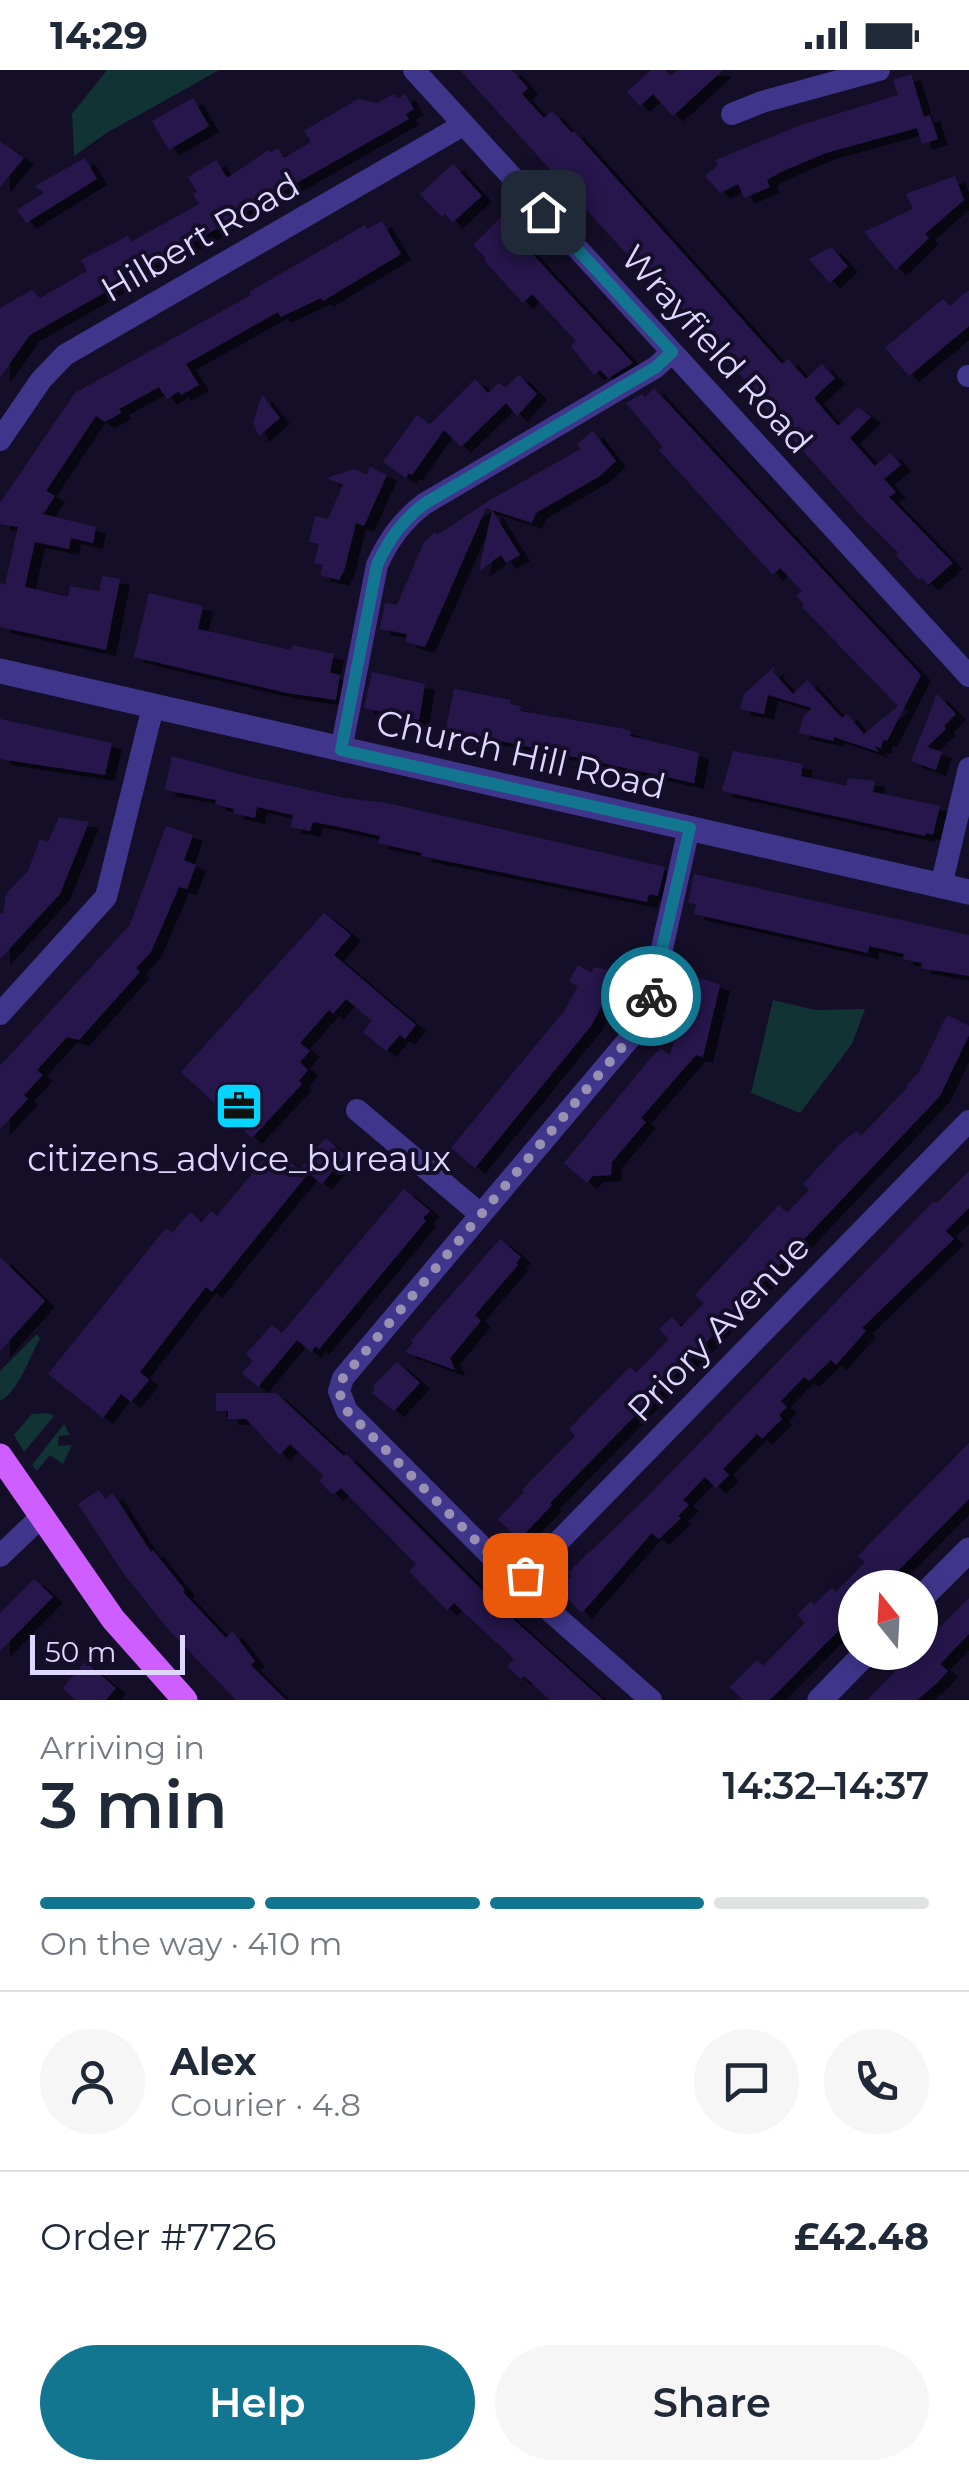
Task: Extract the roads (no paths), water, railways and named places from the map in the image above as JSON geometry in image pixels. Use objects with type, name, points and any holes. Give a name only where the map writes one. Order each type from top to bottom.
[{"type":"main road","points":[[0,1456],[113,1619],[185,1700]]},
{"type":"street","name":"Wrayfield Road","points":[[414,70],[969,676]]},
{"type":"street","points":[[732,114],[878,70]]},
{"type":"street","name":"Hilbert Road","points":[[0,440],[52,365],[65,355],[463,125]]},
{"type":"street","points":[[341,750],[377,565],[404,519],[656,367],[672,352]]},
{"type":"street","name":"Church Hill Road","points":[[0,671],[969,892]]},
{"type":"street","points":[[0,1014],[106,896],[153,706]]},
{"type":"street","points":[[941,886],[969,768]]},
{"type":"street","points":[[651,1700],[518,1583],[347,1411],[339,1392],[343,1378],[640,1026],[650,1002],[690,828]]},
{"type":"street","points":[[357,1110],[480,1214]]},
{"type":"street","name":"Priory Avenue","points":[[518,1583],[969,1122]]},
{"type":"street","points":[[0,1556],[42,1516]]},
{"type":"street","points":[[938,1581],[969,1550]]},
{"type":"street","points":[[820,1700],[849,1670]]},
{"type":"place","name":"citizens_advice_bureaux","points":[[239,1106]]}]
